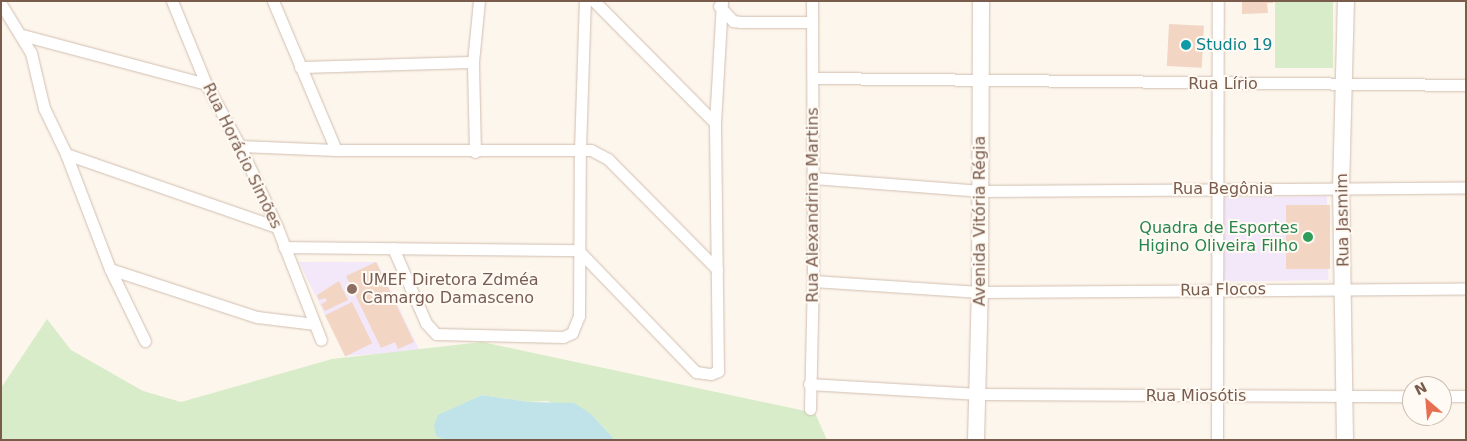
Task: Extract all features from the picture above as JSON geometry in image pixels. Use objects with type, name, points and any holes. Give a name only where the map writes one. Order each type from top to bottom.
[{"type":"street","name":"Rua Horácio Simões","points":[[172,1],[206,84],[240,146],[277,227],[316,324],[320,340]]},
{"type":"street","points":[[273,1],[336,150]]},
{"type":"street","points":[[475,152],[473,62],[478,1]]},
{"type":"street","points":[[393,248],[426,323],[436,334],[563,337],[572,333],[580,316],[578,250],[585,1]]},
{"type":"street","points":[[594,1],[715,123]]},
{"type":"street","name":"Rua Alexandrina Martins","points":[[810,408],[809,384],[813,281],[812,1]]},
{"type":"street","name":"Avenida Vitória Régia","points":[[976,440],[979,394],[981,191],[979,80],[981,1]]},
{"type":"street","points":[[1217,440],[1215,290],[1218,1]]},
{"type":"street","name":"Rua Jasmim","points":[[1345,440],[1341,189],[1346,1]]},
{"type":"street","points":[[1,4],[22,34],[31,53],[44,108],[66,154],[110,268],[145,341]]},
{"type":"street","points":[[284,246],[578,250],[696,372],[711,374],[718,371],[715,123],[719,4]]},
{"type":"street","points":[[719,4],[733,21],[812,22]]},
{"type":"street","points":[[22,34],[206,84]]},
{"type":"street","points":[[300,67],[473,62]]},
{"type":"street","name":"Rua Lírio","points":[[813,78],[1217,84],[1466,85]]},
{"type":"street","points":[[240,146],[336,150],[475,152],[580,149],[599,153],[608,159],[717,269]]},
{"type":"street","points":[[66,154],[277,227]]},
{"type":"street","name":"Rua Begônia","points":[[813,178],[981,191],[1216,188],[1466,188]]},
{"type":"street","points":[[110,268],[257,317],[316,324]]},
{"type":"street","name":"Rua Flocos","points":[[813,281],[980,292],[1344,288],[1466,289]]},
{"type":"street","name":"Rua Miosótis","points":[[809,384],[979,394],[1402,396]]},
{"type":"street","points":[[1452,396],[1466,396]]},
{"type":"shaded area","points":[[1327,196],[1328,280],[1222,282],[1221,198]]},
{"type":"shaded area","name":"UMEF Diretora Zdméa Camargo Damasceno","points":[[299,262],[377,262],[420,351],[345,356]]},
{"type":"green space","points":[[1275,1],[1333,1],[1333,68],[1275,68]]},
{"type":"green space","points":[[47,319],[71,350],[143,391],[181,402],[332,359],[482,342],[815,413],[827,440],[615,440],[591,414],[547,401],[529,402],[482,395],[463,404],[440,437],[446,440],[1,440],[1,388]]},
{"type":"water","points":[[482,395],[529,402],[574,403],[591,414],[615,440],[446,440],[436,436],[434,426],[438,415]]},
{"type":"building","points":[[1242,1],[1273,1],[1273,3],[1267,3],[1268,13],[1242,14]]},
{"type":"building","name":"Studio 19","points":[[1169,24],[1204,26],[1202,68],[1167,66]]},
{"type":"building","name":"Quadra de Esportes Higino Oliveira Filho","points":[[1286,205],[1330,205],[1330,269],[1286,269]]},
{"type":"building","points":[[376,262],[414,342],[398,349],[395,342],[381,348],[346,276]]},
{"type":"building","points":[[339,281],[348,300],[325,311],[321,304],[327,301],[325,298],[319,300],[317,295]]},
{"type":"building","points":[[352,302],[372,343],[345,356],[325,315]]},
{"type":"place","name":"Studio 19","points":[[1186,45]]},
{"type":"place","name":"Quadra de Esportes Higino Oliveira Filho","points":[[1308,237]]},
{"type":"place","name":"UMEF Diretora Zdméa Camargo Damasceno","points":[[352,289]]}]
